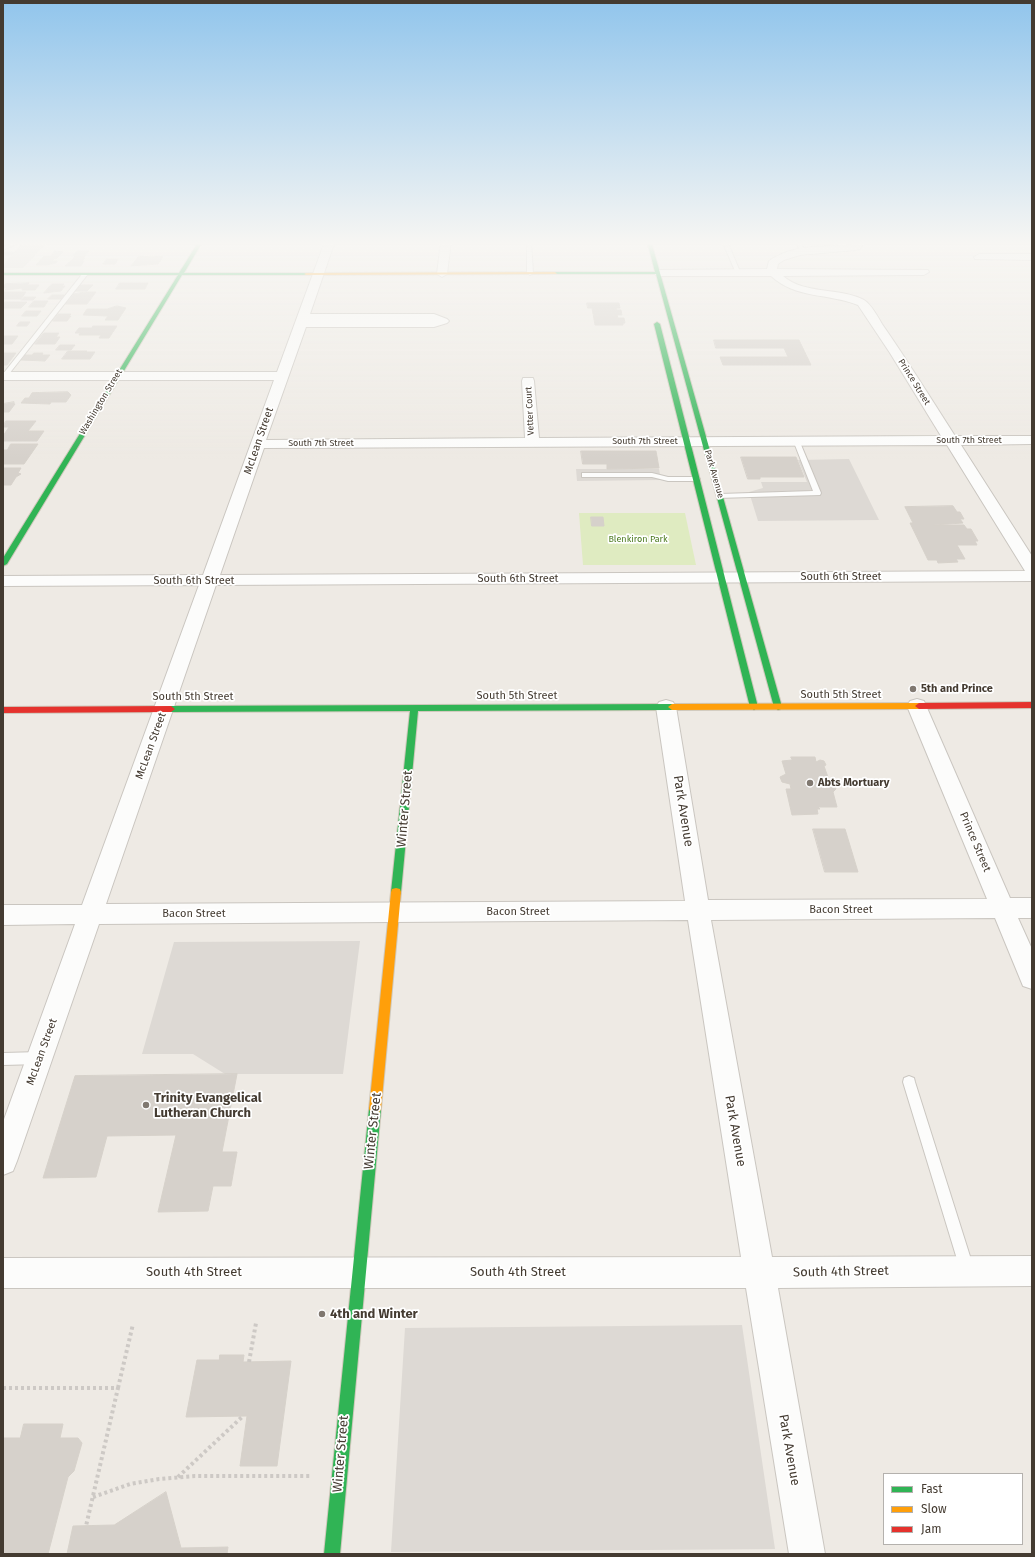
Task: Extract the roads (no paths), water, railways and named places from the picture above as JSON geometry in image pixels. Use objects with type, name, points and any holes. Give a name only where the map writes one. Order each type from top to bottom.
[{"type":"street","name":"Washington Street","points":[[3,564],[156,314]]},
{"type":"street","name":"McLean Street","points":[[3,1161],[304,314]]},
{"type":"street","name":"Park Avenue","points":[[669,314],[778,707]]},
{"type":"street","name":"Prince Street","points":[[869,314],[1032,569]]},
{"type":"street","name":"Park Avenue","points":[[654,315],[754,707]]},
{"type":"street","points":[[434,318],[443,321],[434,323],[301,321],[434,318]]},
{"type":"street","points":[[3,377],[282,376]]},
{"type":"street","name":"Vetter Court","points":[[528,381],[532,441]]},
{"type":"street","name":"South 7th Street","points":[[258,444],[705,440],[1032,440]]},
{"type":"street","name":"South 6th Street","points":[[3,581],[1032,576]]},
{"type":"street","name":"South 5th Street","points":[[3,710],[666,708],[1032,705]]},
{"type":"street","name":"Prince Street","points":[[917,706],[1032,978]]},
{"type":"street","name":"Winter Street","points":[[332,1554],[358,1272],[395,913],[414,708]]},
{"type":"street","name":"Park Avenue","points":[[666,708],[698,911],[806,1554]]},
{"type":"street","name":"Bacon Street","points":[[3,915],[1032,908]]},
{"type":"street","name":"South 4th Street","points":[[3,1273],[759,1273],[1032,1271]]},
{"type":"lane","points":[[3,377],[53,314]]},
{"type":"lane","points":[[720,496],[755,496],[776,493],[817,493],[796,440]]},
{"type":"lane","points":[[585,475],[652,475],[668,479],[696,479]]},
{"type":"lane","points":[[3,1059],[40,1058]]},
{"type":"lane","points":[[909,1082],[968,1271]]},
{"type":"place","name":"5th and Prince","points":[[913,689]]},
{"type":"place","name":"Abts Mortuary","points":[[810,783]]},
{"type":"place","name":"Trinity Evangelical Lutheran Church","points":[[146,1105]]},
{"type":"place","name":"4th and Winter","points":[[322,1314]]},
{"type":"park label","name":"Blenkiron Park","points":[[638,539]]}]
